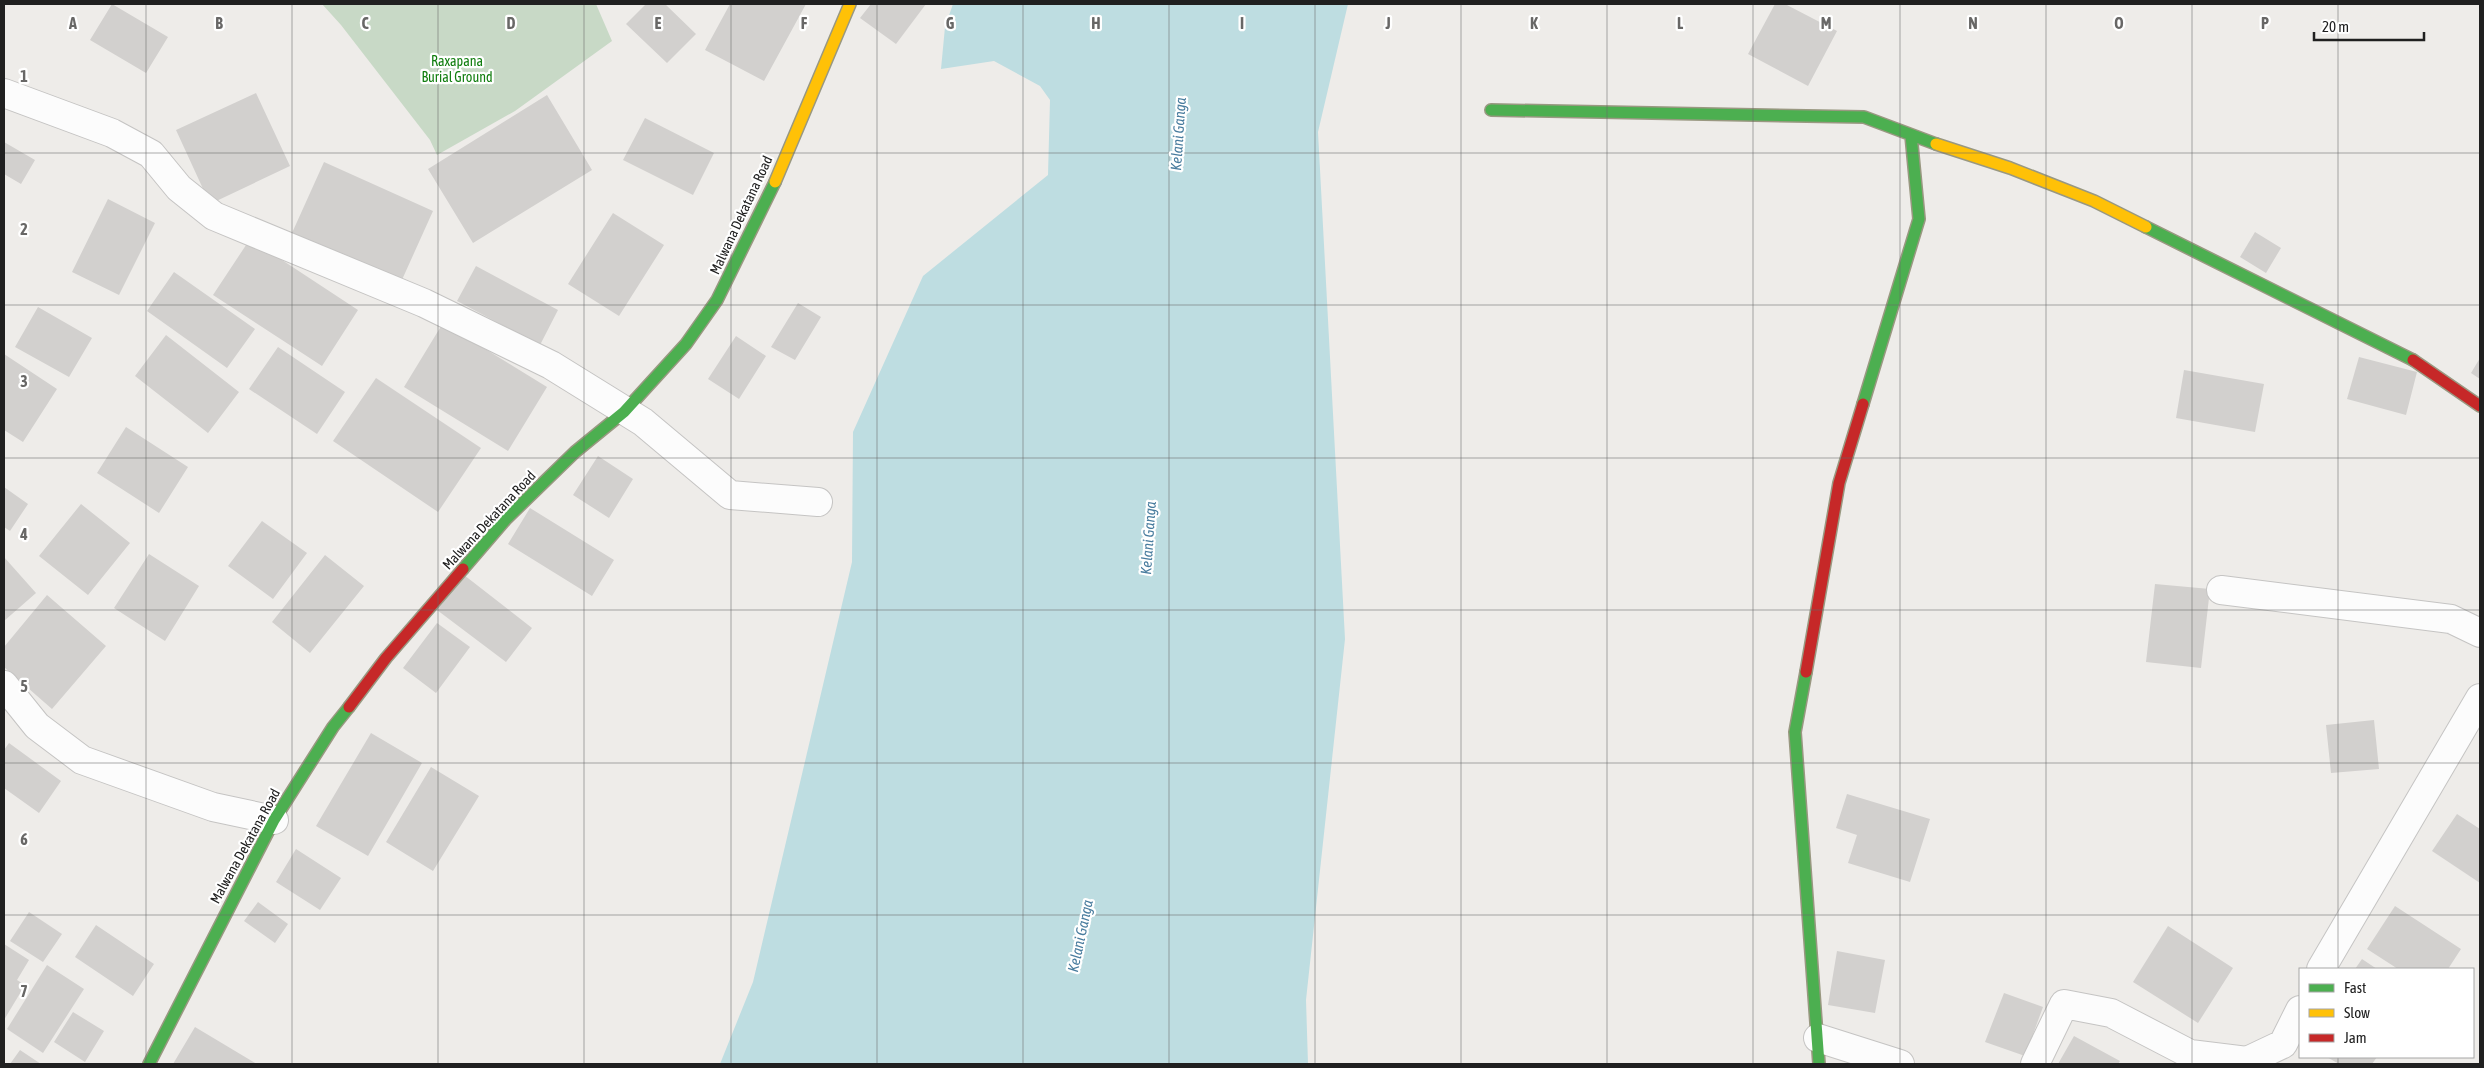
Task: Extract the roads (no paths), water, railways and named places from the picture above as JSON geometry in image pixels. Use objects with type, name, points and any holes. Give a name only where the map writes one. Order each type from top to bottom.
[{"type":"street","name":"Malwana Dekatana Road","points":[[149,1064],[274,820],[333,728],[399,643],[506,519],[574,452],[624,412],[686,344],[717,300],[764,207],[850,4]]},
{"type":"street","points":[[4,93],[112,133],[151,154],[179,188],[214,216],[424,303],[551,365],[624,412],[643,422],[730,495],[818,502]]},
{"type":"street","points":[[1490,110],[1864,117],[2010,168],[2094,201],[2421,364],[2480,406]]},
{"type":"street","points":[[1900,1064],[1819,1051],[1795,732],[1839,483],[1919,220],[1911,135]]},
{"type":"street","points":[[2221,590],[2451,619],[2480,633]]},
{"type":"street","points":[[4,685],[37,726],[82,760],[213,807],[274,820]]},
{"type":"street","points":[[2322,968],[2480,698]]},
{"type":"street","points":[[2034,1064],[2064,1004],[2111,1013],[2190,1054],[2247,1061],[2283,1044],[2299,1012]]},
{"type":"water","name":"Kelani Ganga","points":[[953,4],[1348,4],[1318,132],[1345,639],[1306,1000],[1308,1064],[720,1064],[753,982],[852,562],[853,432],[923,276],[1048,175],[1050,100],[1040,86],[994,61],[941,69],[945,27]]},
{"type":"park label","name":"Raxapana Burial Ground","points":[[457,69]]}]
